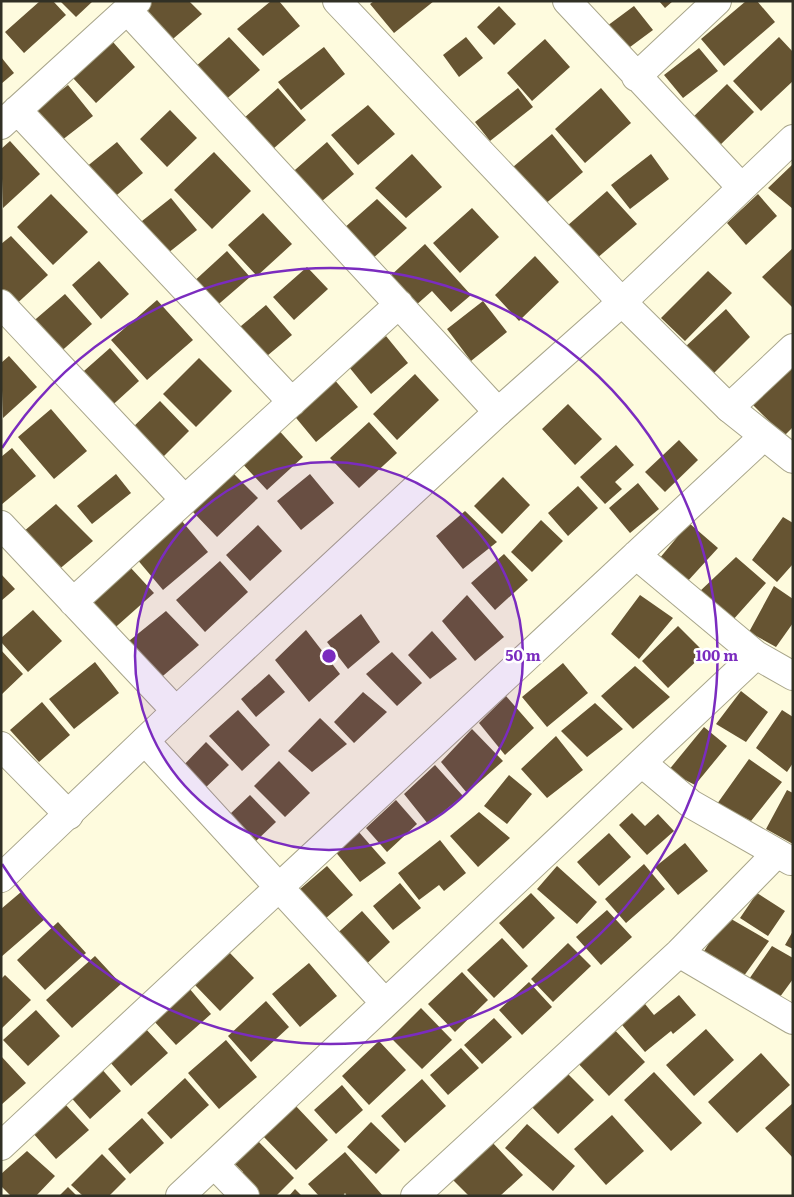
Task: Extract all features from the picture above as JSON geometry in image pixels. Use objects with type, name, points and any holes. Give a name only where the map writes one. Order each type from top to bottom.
[{"type":"street","points":[[337,1],[622,302],[729,408],[793,459]]},
{"type":"street","points":[[566,1],[741,187]]},
{"type":"street","points":[[636,77],[718,1]]},
{"type":"street","points":[[292,402],[9,118],[133,6],[498,412]]},
{"type":"street","points":[[1,878],[176,711],[498,412],[622,302],[793,139]]},
{"type":"street","points":[[1,304],[184,499]]},
{"type":"street","points":[[73,602],[399,304]]},
{"type":"street","points":[[729,408],[793,348]]},
{"type":"street","points":[[1,1146],[763,437]]},
{"type":"street","points":[[1,525],[176,711]]},
{"type":"street","points":[[636,555],[756,655],[793,676]]},
{"type":"street","points":[[180,1196],[756,655]]},
{"type":"street","points":[[145,741],[385,1003]]},
{"type":"street","points":[[1,746],[69,815]]},
{"type":"street","points":[[415,1196],[784,858],[691,804],[642,763]]},
{"type":"street","points":[[679,953],[793,1020]]},
{"type":"street","points":[[214,1164],[245,1196]]},
{"type":"building","points":[[40,1],[53,1],[66,15],[24,53],[5,32]]},
{"type":"building","points":[[60,1],[93,1],[76,17]]},
{"type":"building","points":[[153,1],[189,1],[202,14],[167,44],[138,14]]},
{"type":"building","points":[[271,1],[279,1],[300,26],[263,56],[237,29]]},
{"type":"building","points":[[374,1],[434,1],[394,33],[370,4]]},
{"type":"building","points":[[659,1],[673,1],[665,8]]},
{"type":"building","points":[[746,1],[757,1],[775,22],[724,66],[701,39]]},
{"type":"building","points":[[499,6],[516,24],[494,45],[477,27]]},
{"type":"building","points":[[634,6],[653,30],[626,50],[607,26]]},
{"type":"building","points":[[229,37],[260,70],[223,102],[194,68]]},
{"type":"building","points":[[466,37],[483,58],[459,77],[443,55]]},
{"type":"building","points":[[779,37],[793,52],[793,81],[761,111],[733,81]]},
{"type":"building","points":[[545,39],[570,67],[532,101],[507,73]]},
{"type":"building","points":[[113,42],[135,67],[96,103],[73,78]]},
{"type":"building","points":[[324,47],[345,74],[301,110],[278,82]]},
{"type":"building","points":[[699,48],[718,71],[683,98],[664,75]]},
{"type":"building","points":[[1,57],[14,73],[1,84]]},
{"type":"building","points":[[727,84],[754,112],[716,149],[689,121]]},
{"type":"building","points":[[68,85],[93,116],[57,144],[33,112]]},
{"type":"building","points":[[278,88],[306,120],[273,149],[244,118]]},
{"type":"building","points":[[518,88],[533,107],[490,141],[475,122]]},
{"type":"building","points":[[601,88],[631,123],[585,163],[555,129]]},
{"type":"building","points":[[368,105],[395,134],[358,165],[331,135]]},
{"type":"building","points":[[170,110],[197,138],[167,167],[140,139]]},
{"type":"building","points":[[552,134],[583,172],[544,205],[513,167]]},
{"type":"building","points":[[10,141],[40,174],[3,208],[1,149]]},
{"type":"building","points":[[117,142],[143,173],[111,200],[85,168]]},
{"type":"building","points":[[327,142],[354,174],[315,207],[288,176]]},
{"type":"building","points":[[214,152],[251,191],[212,229],[174,190]]},
{"type":"building","points":[[412,154],[442,187],[406,218],[375,188]]},
{"type":"building","points":[[651,154],[669,179],[630,209],[611,185]]},
{"type":"building","points":[[793,164],[793,209],[768,188]]},
{"type":"building","points":[[607,191],[637,224],[596,259],[567,226]]},
{"type":"building","points":[[51,194],[88,232],[53,265],[17,227]]},
{"type":"building","points":[[758,194],[777,216],[746,245],[727,223]]},
{"type":"building","points":[[171,198],[197,230],[163,257],[137,225]]},
{"type":"building","points":[[377,199],[407,228],[371,260],[343,229]]},
{"type":"building","points":[[472,208],[499,237],[460,273],[433,243]]},
{"type":"building","points":[[263,213],[292,244],[257,276],[228,245]]},
{"type":"building","points":[[11,236],[48,275],[12,308],[1,296],[1,244]]},
{"type":"building","points":[[425,244],[471,295],[451,312],[432,291],[415,306],[388,278]]},
{"type":"building","points":[[793,248],[793,308],[762,277]]},
{"type":"building","points":[[227,251],[250,277],[213,309],[191,284]]},
{"type":"building","points":[[535,256],[559,282],[519,321],[495,295]]},
{"type":"building","points":[[99,261],[129,294],[101,319],[72,285]]},
{"type":"building","points":[[307,267],[328,289],[294,320],[273,297]]},
{"type":"building","points":[[708,271],[732,293],[685,341],[661,318]]},
{"type":"building","points":[[65,294],[92,324],[57,355],[30,324]]},
{"type":"building","points":[[157,300],[193,340],[147,380],[111,340]]},
{"type":"building","points":[[483,301],[507,332],[471,361],[447,329]]},
{"type":"building","points":[[266,305],[292,335],[261,361],[235,331]]},
{"type":"building","points":[[726,309],[750,337],[713,374],[685,347]]},
{"type":"building","points":[[386,336],[408,363],[371,394],[349,367]]},
{"type":"building","points":[[110,348],[139,381],[106,411],[76,378]]},
{"type":"building","points":[[9,356],[37,387],[3,418],[1,363]]},
{"type":"building","points":[[199,358],[232,391],[196,427],[163,394]]},
{"type":"building","points":[[793,360],[793,427],[784,436],[750,402]]},
{"type":"building","points":[[415,374],[439,400],[397,440],[373,414]]},
{"type":"building","points":[[333,378],[358,407],[316,442],[292,413]]},
{"type":"building","points":[[160,401],[189,431],[160,460],[130,430]]},
{"type":"building","points":[[568,404],[602,439],[575,465],[542,429]]},
{"type":"building","points":[[51,409],[87,451],[54,479],[18,437]]},
{"type":"building","points":[[369,422],[397,453],[359,488],[330,458]]},
{"type":"building","points":[[275,426],[303,457],[267,490],[239,460]]},
{"type":"building","points":[[679,440],[698,460],[665,492],[645,472]]},
{"type":"building","points":[[616,445],[634,465],[615,482],[622,489],[605,504],[580,477]]},
{"type":"building","points":[[12,448],[36,476],[1,505],[1,457]]},
{"type":"building","points":[[233,473],[258,498],[217,537],[193,512]]},
{"type":"building","points":[[116,474],[131,493],[92,524],[77,506]]},
{"type":"building","points":[[310,474],[334,503],[301,530],[277,501]]},
{"type":"building","points":[[503,477],[530,505],[502,534],[474,506]]},
{"type":"building","points":[[638,483],[659,509],[630,533],[609,508]]},
{"type":"building","points":[[578,486],[598,508],[568,536],[548,513]]},
{"type":"building","points":[[56,504],[93,541],[57,571],[23,532]]},
{"type":"building","points":[[465,511],[497,542],[463,569],[436,536]]},
{"type":"building","points":[[783,517],[793,523],[793,564],[777,582],[752,560]]},
{"type":"building","points":[[181,520],[208,552],[163,590],[136,558]]},
{"type":"building","points":[[541,520],[563,541],[532,572],[511,552]]},
{"type":"building","points":[[689,523],[718,548],[686,583],[659,559]]},
{"type":"building","points":[[258,525],[282,551],[250,581],[226,555]]},
{"type":"building","points":[[504,554],[528,580],[495,610],[471,583]]},
{"type":"building","points":[[736,557],[766,583],[732,621],[698,593]]},
{"type":"building","points":[[220,561],[248,592],[205,632],[176,600]]},
{"type":"building","points":[[130,567],[154,593],[109,633],[85,606]]},
{"type":"building","points":[[1,574],[15,589],[1,601]]},
{"type":"building","points":[[774,586],[793,599],[793,623],[776,647],[749,632]]},
{"type":"building","points":[[467,595],[504,637],[475,661],[442,621]]},
{"type":"building","points":[[640,595],[673,618],[639,659],[611,634]]},
{"type":"building","points":[[33,610],[62,641],[28,672],[1,642],[1,638]]},
{"type":"building","points":[[166,611],[199,645],[157,681],[124,645]]},
{"type":"building","points":[[361,614],[380,642],[348,669],[327,642]]},
{"type":"building","points":[[678,626],[705,653],[668,688],[642,661]]},
{"type":"building","points":[[306,630],[340,674],[309,702],[275,660]]},
{"type":"building","points":[[432,631],[457,659],[430,679],[408,655]]},
{"type":"building","points":[[1,650],[23,674],[1,695]]},
{"type":"building","points":[[392,652],[422,683],[397,706],[366,674]]},
{"type":"building","points":[[95,662],[119,693],[74,729],[49,699]]},
{"type":"building","points":[[563,663],[588,693],[547,727],[522,697]]},
{"type":"building","points":[[635,666],[670,697],[633,729],[601,696]]},
{"type":"building","points":[[269,674],[285,692],[256,717],[241,699]]},
{"type":"building","points":[[741,691],[768,712],[746,742],[716,724]]},
{"type":"building","points":[[363,692],[387,712],[354,743],[334,722]]},
{"type":"building","points":[[506,696],[534,728],[505,755],[479,723]]},
{"type":"building","points":[[42,702],[70,735],[39,762],[10,730]]},
{"type":"building","points":[[595,703],[623,729],[587,757],[561,731]]},
{"type":"building","points":[[238,710],[270,745],[242,771],[209,736]]},
{"type":"building","points":[[782,710],[793,717],[793,763],[787,772],[756,748]]},
{"type":"building","points":[[320,718],[347,744],[312,772],[288,751]]},
{"type":"building","points":[[704,727],[727,746],[695,785],[668,771]]},
{"type":"building","points":[[472,729],[503,761],[467,793],[441,762]]},
{"type":"building","points":[[556,736],[583,770],[547,798],[521,769]]},
{"type":"building","points":[[206,742],[229,765],[201,792],[179,770]]},
{"type":"building","points":[[749,759],[782,782],[751,821],[717,804]]},
{"type":"building","points":[[279,761],[310,793],[285,817],[254,786]]},
{"type":"building","points":[[435,765],[463,796],[428,824],[404,794]]},
{"type":"building","points":[[509,775],[532,794],[507,824],[484,806]]},
{"type":"building","points":[[787,790],[793,793],[793,844],[766,829]]},
{"type":"building","points":[[250,795],[276,822],[256,841],[230,814]]},
{"type":"building","points":[[396,800],[417,824],[387,852],[366,828]]},
{"type":"building","points":[[479,812],[510,838],[478,867],[450,836]]},
{"type":"building","points":[[632,813],[645,826],[658,814],[674,831],[647,855],[619,825]]},
{"type":"building","points":[[358,831],[386,863],[360,882],[334,850]]},
{"type":"building","points":[[609,833],[631,857],[599,886],[577,862]]},
{"type":"building","points":[[440,840],[466,873],[444,891],[439,885],[419,900],[398,873]]},
{"type":"building","points":[[685,843],[708,871],[678,895],[655,867]]},
{"type":"building","points":[[644,864],[665,889],[626,923],[605,899]]},
{"type":"building","points":[[327,866],[353,895],[319,924],[293,895]]},
{"type":"building","points":[[557,866],[597,902],[577,924],[537,889]]},
{"type":"building","points":[[400,883],[421,908],[393,930],[373,906]]},
{"type":"building","points":[[21,892],[45,919],[1,957],[1,909]]},
{"type":"building","points":[[531,893],[555,918],[523,949],[499,923]]},
{"type":"building","points":[[757,893],[785,911],[768,936],[740,918]]},
{"type":"building","points":[[607,910],[632,937],[601,965],[576,937]]},
{"type":"building","points":[[362,911],[390,942],[360,970],[331,939]]},
{"type":"building","points":[[726,916],[769,941],[741,980],[701,956]]},
{"type":"building","points":[[58,922],[86,953],[45,990],[17,960]]},
{"type":"building","points":[[793,931],[793,949],[785,945]]},
{"type":"building","points":[[502,938],[528,966],[494,998],[467,970]]},
{"type":"building","points":[[568,943],[591,966],[553,1002],[531,979]]},
{"type":"building","points":[[772,946],[793,958],[793,979],[777,1001],[747,982]]},
{"type":"building","points":[[229,952],[254,978],[220,1011],[195,985]]},
{"type":"building","points":[[95,956],[121,984],[72,1028],[46,1000]]},
{"type":"building","points":[[309,963],[337,996],[300,1027],[272,994]]},
{"type":"building","points":[[462,972],[488,1000],[455,1032],[428,1004]]},
{"type":"building","points":[[5,975],[31,1000],[1,1029],[1,979]]},
{"type":"building","points":[[529,982],[552,1007],[522,1035],[499,1010]]},
{"type":"building","points":[[189,988],[211,1014],[176,1045],[153,1020]]},
{"type":"building","points":[[679,995],[696,1015],[673,1034],[671,1031],[645,1052],[617,1019],[641,999],[654,1015]]},
{"type":"building","points":[[266,1001],[289,1027],[251,1062],[228,1036]]},
{"type":"building","points":[[421,1008],[452,1040],[422,1069],[391,1038]]},
{"type":"building","points":[[36,1010],[60,1036],[28,1066],[3,1040]]},
{"type":"building","points":[[494,1018],[512,1037],[482,1064],[464,1045]]},
{"type":"building","points":[[610,1025],[645,1062],[609,1096],[574,1059]]},
{"type":"building","points":[[145,1028],[168,1053],[131,1086],[109,1061]]},
{"type":"building","points":[[706,1029],[734,1060],[694,1096],[666,1065]]},
{"type":"building","points":[[226,1040],[257,1077],[219,1109],[188,1073]]},
{"type":"building","points":[[379,1041],[406,1070],[369,1105],[342,1076]]},
{"type":"building","points":[[461,1048],[479,1068],[448,1095],[430,1075]]},
{"type":"building","points":[[761,1053],[790,1085],[737,1133],[708,1102]]},
{"type":"building","points":[[1,1056],[26,1083],[1,1105]]},
{"type":"building","points":[[100,1067],[121,1091],[90,1119],[68,1094]]},
{"type":"building","points":[[563,1069],[594,1100],[558,1134],[528,1103]]},
{"type":"building","points":[[654,1072],[702,1123],[671,1151],[624,1100]]},
{"type":"building","points":[[185,1078],[209,1105],[171,1139],[147,1113]]},
{"type":"building","points":[[422,1079],[446,1106],[405,1143],[381,1116]]},
{"type":"building","points":[[342,1085],[363,1110],[336,1134],[314,1110]]},
{"type":"building","points":[[793,1103],[793,1158],[765,1128]]},
{"type":"building","points":[[65,1104],[89,1130],[56,1159],[32,1132]]},
{"type":"building","points":[[294,1104],[328,1140],[296,1170],[262,1135]]},
{"type":"building","points":[[612,1115],[644,1151],[606,1185],[574,1149]]},
{"type":"building","points":[[142,1118],[164,1143],[130,1174],[108,1149]]},
{"type":"building","points":[[371,1122],[400,1150],[376,1174],[347,1147]]},
{"type":"building","points":[[527,1124],[575,1166],[553,1191],[505,1148]]},
{"type":"building","points":[[257,1140],[294,1178],[276,1196],[253,1196],[237,1179],[243,1172],[234,1163]]},
{"type":"building","points":[[491,1141],[523,1175],[500,1196],[469,1196],[451,1178]]},
{"type":"building","points":[[27,1151],[55,1176],[36,1196],[11,1196],[1,1186],[1,1174]]},
{"type":"building","points":[[345,1152],[383,1196],[347,1196],[345,1193],[343,1196],[319,1196],[308,1184]]},
{"type":"building","points":[[102,1154],[126,1179],[109,1196],[83,1196],[71,1185]]},
{"type":"building","points":[[68,1187],[77,1196],[59,1196]]},
{"type":"building","points":[[295,1189],[302,1196],[289,1196]]}]
